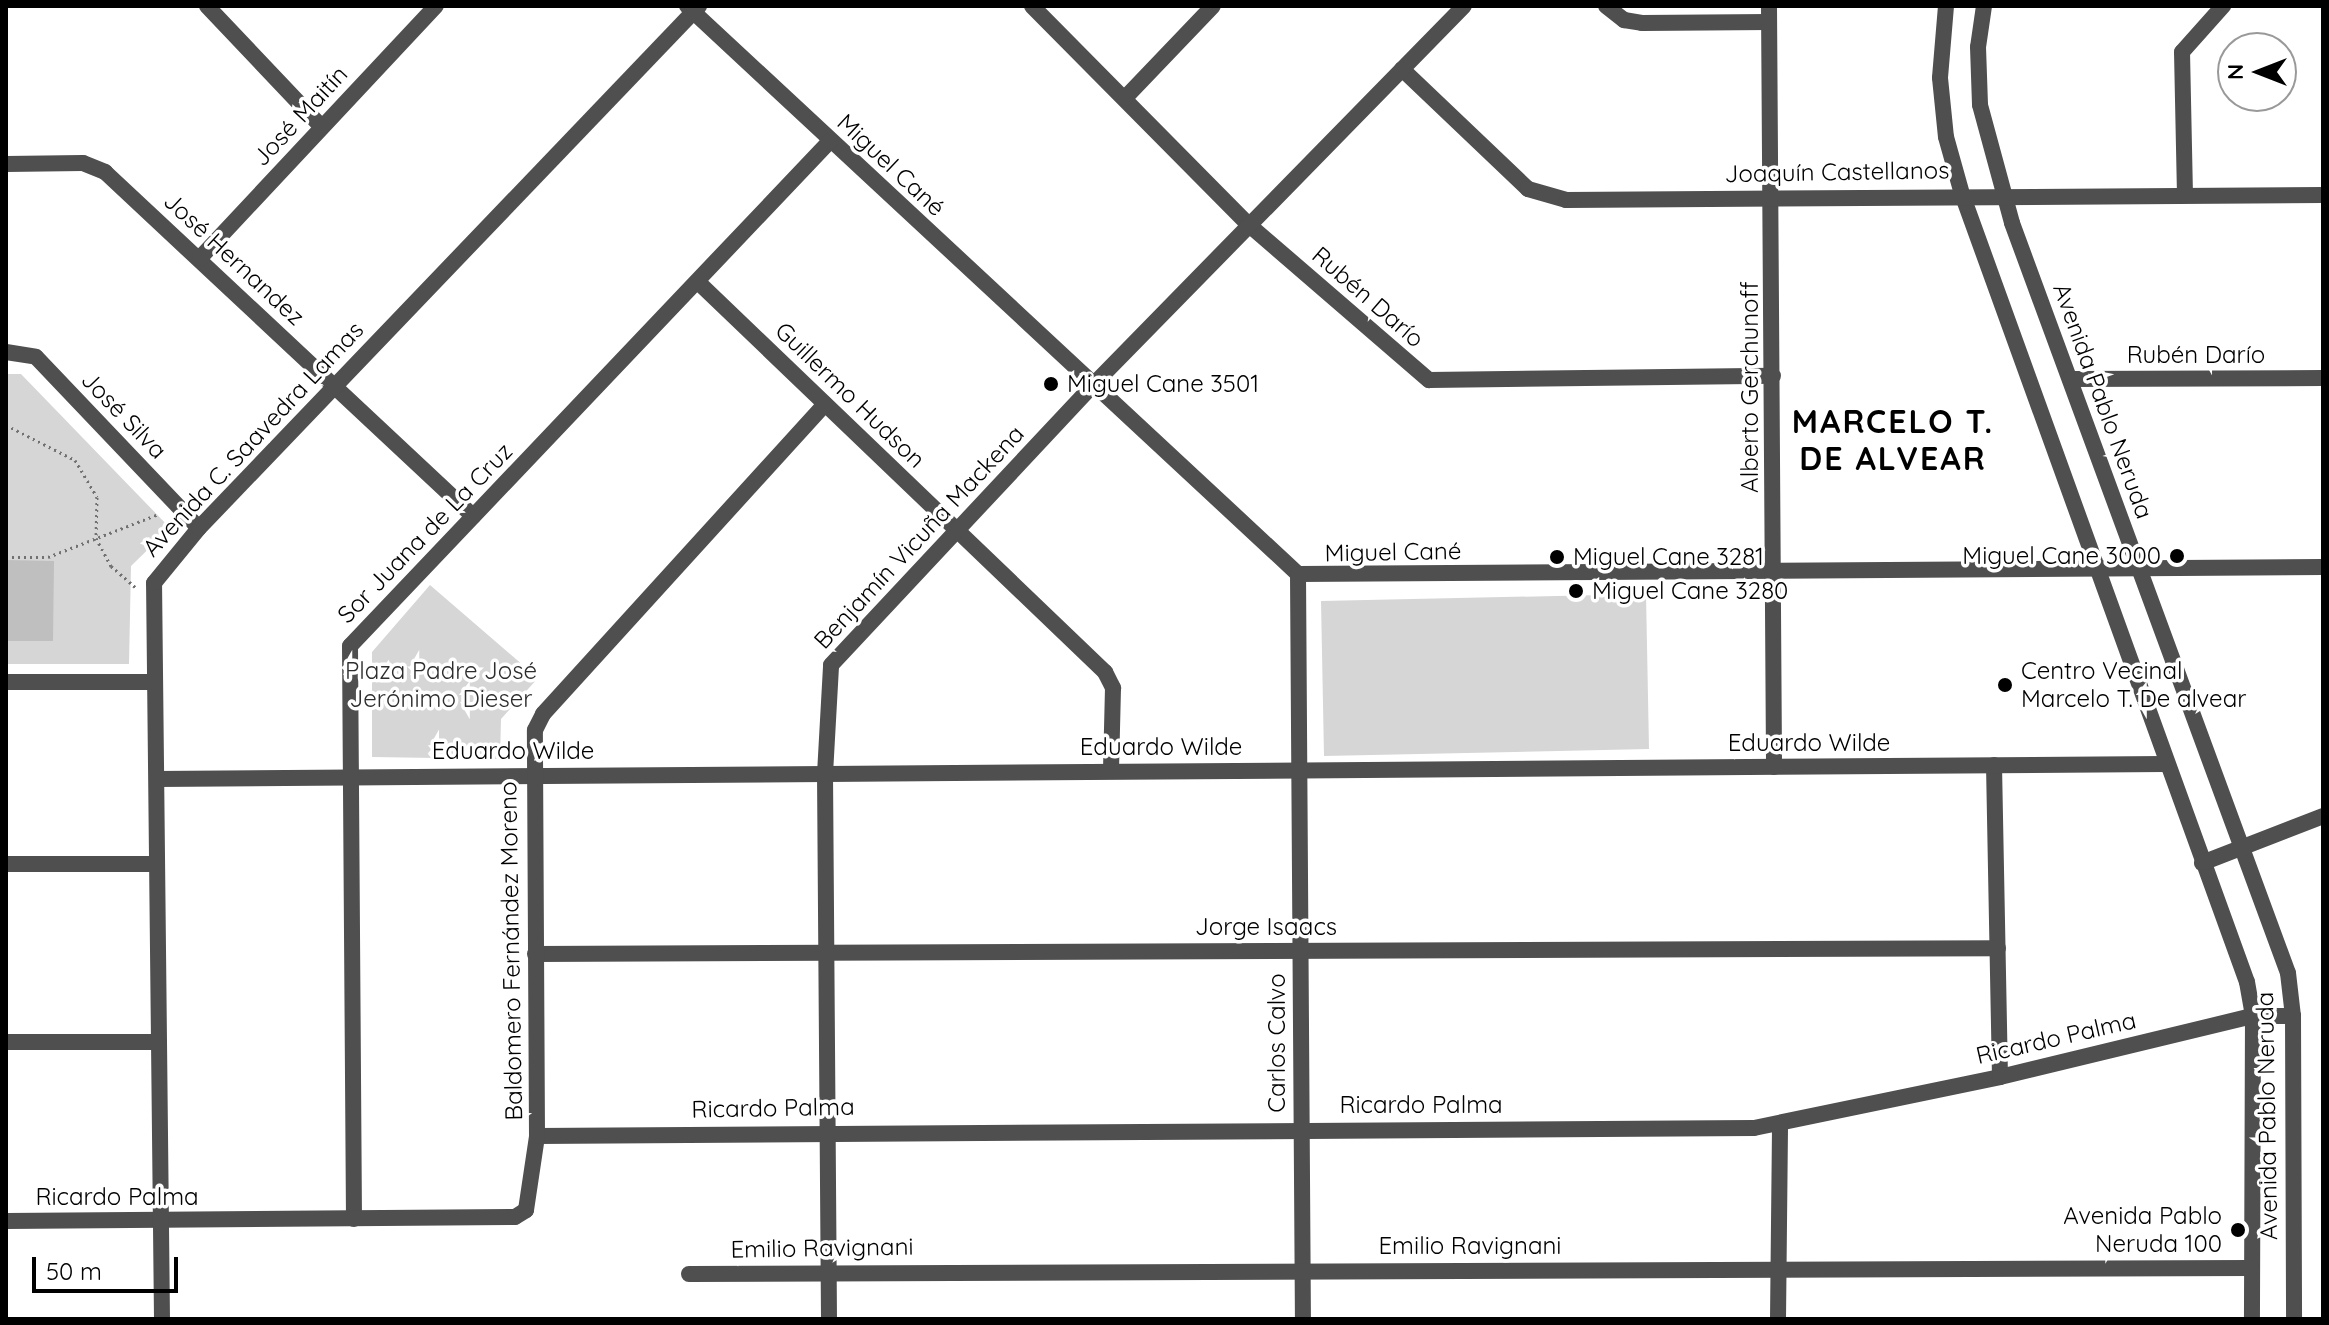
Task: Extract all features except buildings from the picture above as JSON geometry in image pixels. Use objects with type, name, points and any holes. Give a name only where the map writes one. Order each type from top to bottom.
[{"type":"street","points":[[207,6],[322,127]]},
{"type":"street","name":"José Maitín","points":[[200,258],[436,6]]},
{"type":"street","name":"Rubén Darío","points":[[1032,6],[1248,224],[1429,380],[1773,376]]},
{"type":"street","points":[[1125,98],[1213,6]]},
{"type":"street","name":"Benjamín Vicuña Mackena","points":[[829,1319],[825,774],[831,665],[1093,385],[1464,6]]},
{"type":"street","points":[[1606,6],[1624,20],[1642,23],[1769,14]]},
{"type":"street","name":"Avenida Pablo Neruda","points":[[1946,6],[1940,78],[1946,137],[1962,194],[2100,569],[2165,764],[2247,982],[2253,1016],[2252,1319]]},
{"type":"street","name":"Avenida Pablo Neruda","points":[[1984,6],[1978,47],[1980,105],[2003,194],[2288,973],[2293,1016],[2294,1319]]},
{"type":"street","points":[[2185,195],[2182,52],[2223,6]]},
{"type":"street","name":"Miguel Cané","points":[[693,8],[830,141],[1298,574],[2323,567]]},
{"type":"street","name":"Avenida C. Saavedra Lamas","points":[[162,1319],[157,779],[152,603],[159,571],[693,8]]},
{"type":"street","name":"Alberto Gerchunoff","points":[[1769,14],[1773,198],[1774,767]]},
{"type":"street","name":"Joaquín Castellanos","points":[[1402,69],[1528,189],[1548,197],[2323,195]]},
{"type":"street","name":"Sor Juana de La Cruz","points":[[354,1219],[350,646],[830,141]]},
{"type":"street","name":"José Hernandez","points":[[6,164],[95,165],[200,258],[334,388],[473,516]]},
{"type":"street","name":"Guillermo Hudson","points":[[698,282],[1110,680],[1111,771]]},
{"type":"street","name":"José Silva","points":[[6,352],[36,357],[199,528]]},
{"type":"street","name":"Rubén Darío","points":[[2070,379],[2323,378]]},
{"type":"street","name":"Baldomero Fernández Moreno","points":[[515,1217],[532,1197],[537,1136],[535,730],[543,714],[825,404]]},
{"type":"street","name":"Carlos Calvo","points":[[1298,574],[1302,771],[1303,1319]]},
{"type":"street","points":[[6,682],[154,682]]},
{"type":"street","name":"Eduardo Wilde","points":[[157,779],[352,775],[2165,764]]},
{"type":"street","points":[[1994,765],[2000,1077]]},
{"type":"street","points":[[2202,863],[2241,845],[2323,816]]},
{"type":"street","points":[[6,864],[157,864]]},
{"type":"street","name":"Jorge Isaacs","points":[[535,954],[1998,948]]},
{"type":"street","name":"Ricardo Palma","points":[[537,1136],[828,1130],[1780,1126],[2253,1016],[2293,1016]]},
{"type":"street","points":[[6,1042],[159,1042]]},
{"type":"street","points":[[1778,1319],[1780,1126]]},
{"type":"street","name":"Ricardo Palma","points":[[6,1221],[515,1217]]},
{"type":"street","name":"Emilio Ravignani","points":[[689,1274],[2251,1268]]},
{"type":"path","points":[[6,425],[75,460],[97,497],[96,538],[111,566],[152,603]]},
{"type":"path","points":[[6,557],[48,557],[178,507]]},
{"type":"green space","points":[[6,374],[21,374],[170,528],[131,566],[129,664],[6,664]]},
{"type":"green space","name":"Plaza Padre José Jerónimo Dieser","points":[[430,585],[538,678],[501,719],[500,759],[372,757],[372,652]]},
{"type":"green space","points":[[1646,594],[1649,749],[1324,756],[1321,601]]},
{"type":"place","name":"Miguel Cane 3501","points":[[1051,384]]},
{"type":"place","name":"Miguel Cane 3000","points":[[2177,556]]},
{"type":"place","name":"Miguel Cane 3281","points":[[1557,557]]},
{"type":"place","name":"Miguel Cane 3280","points":[[1576,591]]},
{"type":"place","name":"Centro Vecinal Marcelo T. De alvear","points":[[2005,685]]},
{"type":"place","name":"Avenida Pablo Neruda 100","points":[[2238,1230]]},
{"type":"district","name":"MARCELO T. DE ALVEAR","points":[[1893,440]]}]
